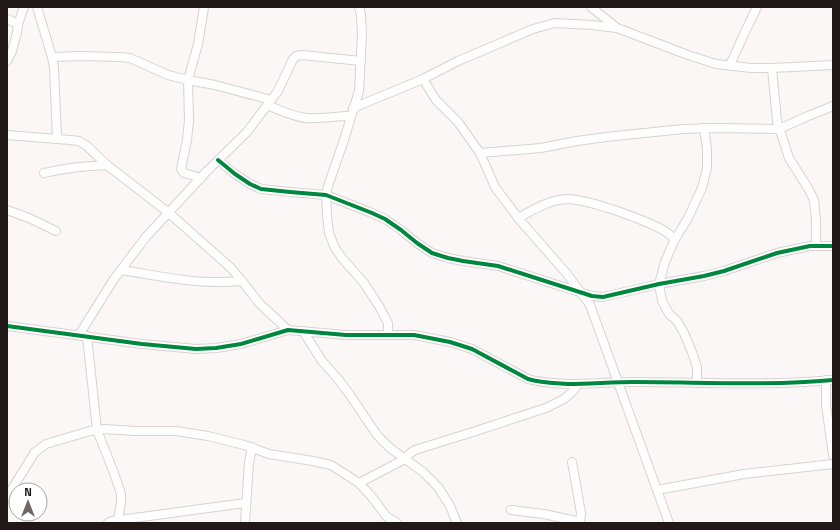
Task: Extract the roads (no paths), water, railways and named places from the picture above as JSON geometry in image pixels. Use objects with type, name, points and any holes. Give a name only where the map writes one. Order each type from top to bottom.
[{"type":"street","points":[[7,61],[12,51],[18,24],[24,7]]},
{"type":"street","points":[[37,7],[52,56],[57,139]]},
{"type":"street","points":[[201,178],[184,172],[181,169],[187,140],[189,120],[188,80],[198,44],[204,7]]},
{"type":"street","points":[[359,7],[362,34],[359,91],[343,143],[331,173],[326,195],[327,216],[329,233],[335,248],[364,283],[379,306],[388,323],[388,334]]},
{"type":"street","points":[[592,7],[618,28]]},
{"type":"street","points":[[730,65],[744,32],[757,7]]},
{"type":"street","points":[[592,25],[599,13]]},
{"type":"street","points":[[7,18],[18,24]]},
{"type":"street","points":[[52,56],[130,58],[168,75],[215,85],[269,102],[284,112],[303,117],[318,118],[342,116],[352,112],[458,61],[533,29],[555,23],[618,28],[688,56],[716,64],[751,68],[833,65]]},
{"type":"street","points":[[118,520],[121,502],[120,494],[114,473],[97,430],[83,336],[114,279],[146,236],[218,160],[247,132],[278,91],[293,59],[296,56],[302,54],[361,61]]},
{"type":"street","points":[[772,68],[779,129],[789,158],[814,200],[816,246]]},
{"type":"street","points":[[423,79],[436,100],[458,122],[480,153],[495,187],[518,218],[567,274],[590,305],[668,523]]},
{"type":"street","points":[[480,153],[541,148],[613,136],[683,129],[779,129],[833,106]]},
{"type":"street","points":[[697,383],[698,367],[684,333],[677,321],[669,314],[662,301],[659,284],[665,262],[675,239],[688,218],[702,188],[707,168],[707,149],[704,128]]},
{"type":"street","points":[[7,135],[79,141],[87,146],[107,165],[169,213],[231,268],[260,304],[288,330]]},
{"type":"street","points":[[218,160],[235,174],[261,189],[326,195],[385,219],[432,253],[463,261],[498,266],[592,296],[603,297],[659,284],[704,276],[724,271],[777,253],[810,246],[833,246]]},
{"type":"street","points":[[44,173],[62,169],[107,165]]},
{"type":"street","points":[[518,218],[537,208],[567,199],[598,205],[639,219],[664,230],[675,239]]},
{"type":"street","points":[[7,210],[29,218],[56,231]]},
{"type":"street","points":[[121,270],[178,279],[223,282],[242,281]]},
{"type":"street","points":[[7,326],[142,344],[196,349],[242,344],[288,330],[346,335],[414,335],[450,342],[472,349],[528,379],[548,383],[800,382],[829,380],[826,405],[833,455]]},
{"type":"street","points":[[302,331],[322,362],[338,379],[377,435],[390,448],[423,472],[438,488],[450,506],[457,523]]},
{"type":"street","points":[[359,483],[405,459],[415,450],[546,408],[564,399],[578,384]]},
{"type":"street","points":[[7,497],[35,452],[46,444],[90,431],[104,429],[176,431],[208,436],[252,447],[269,454],[331,465],[359,483],[368,492],[387,517],[397,523]]},
{"type":"street","points":[[245,523],[245,503],[252,447]]},
{"type":"street","points":[[511,510],[544,514],[580,522],[581,513],[572,462]]},
{"type":"street","points":[[656,490],[744,474],[833,464]]},
{"type":"street","points":[[108,523],[118,520],[245,503]]}]
